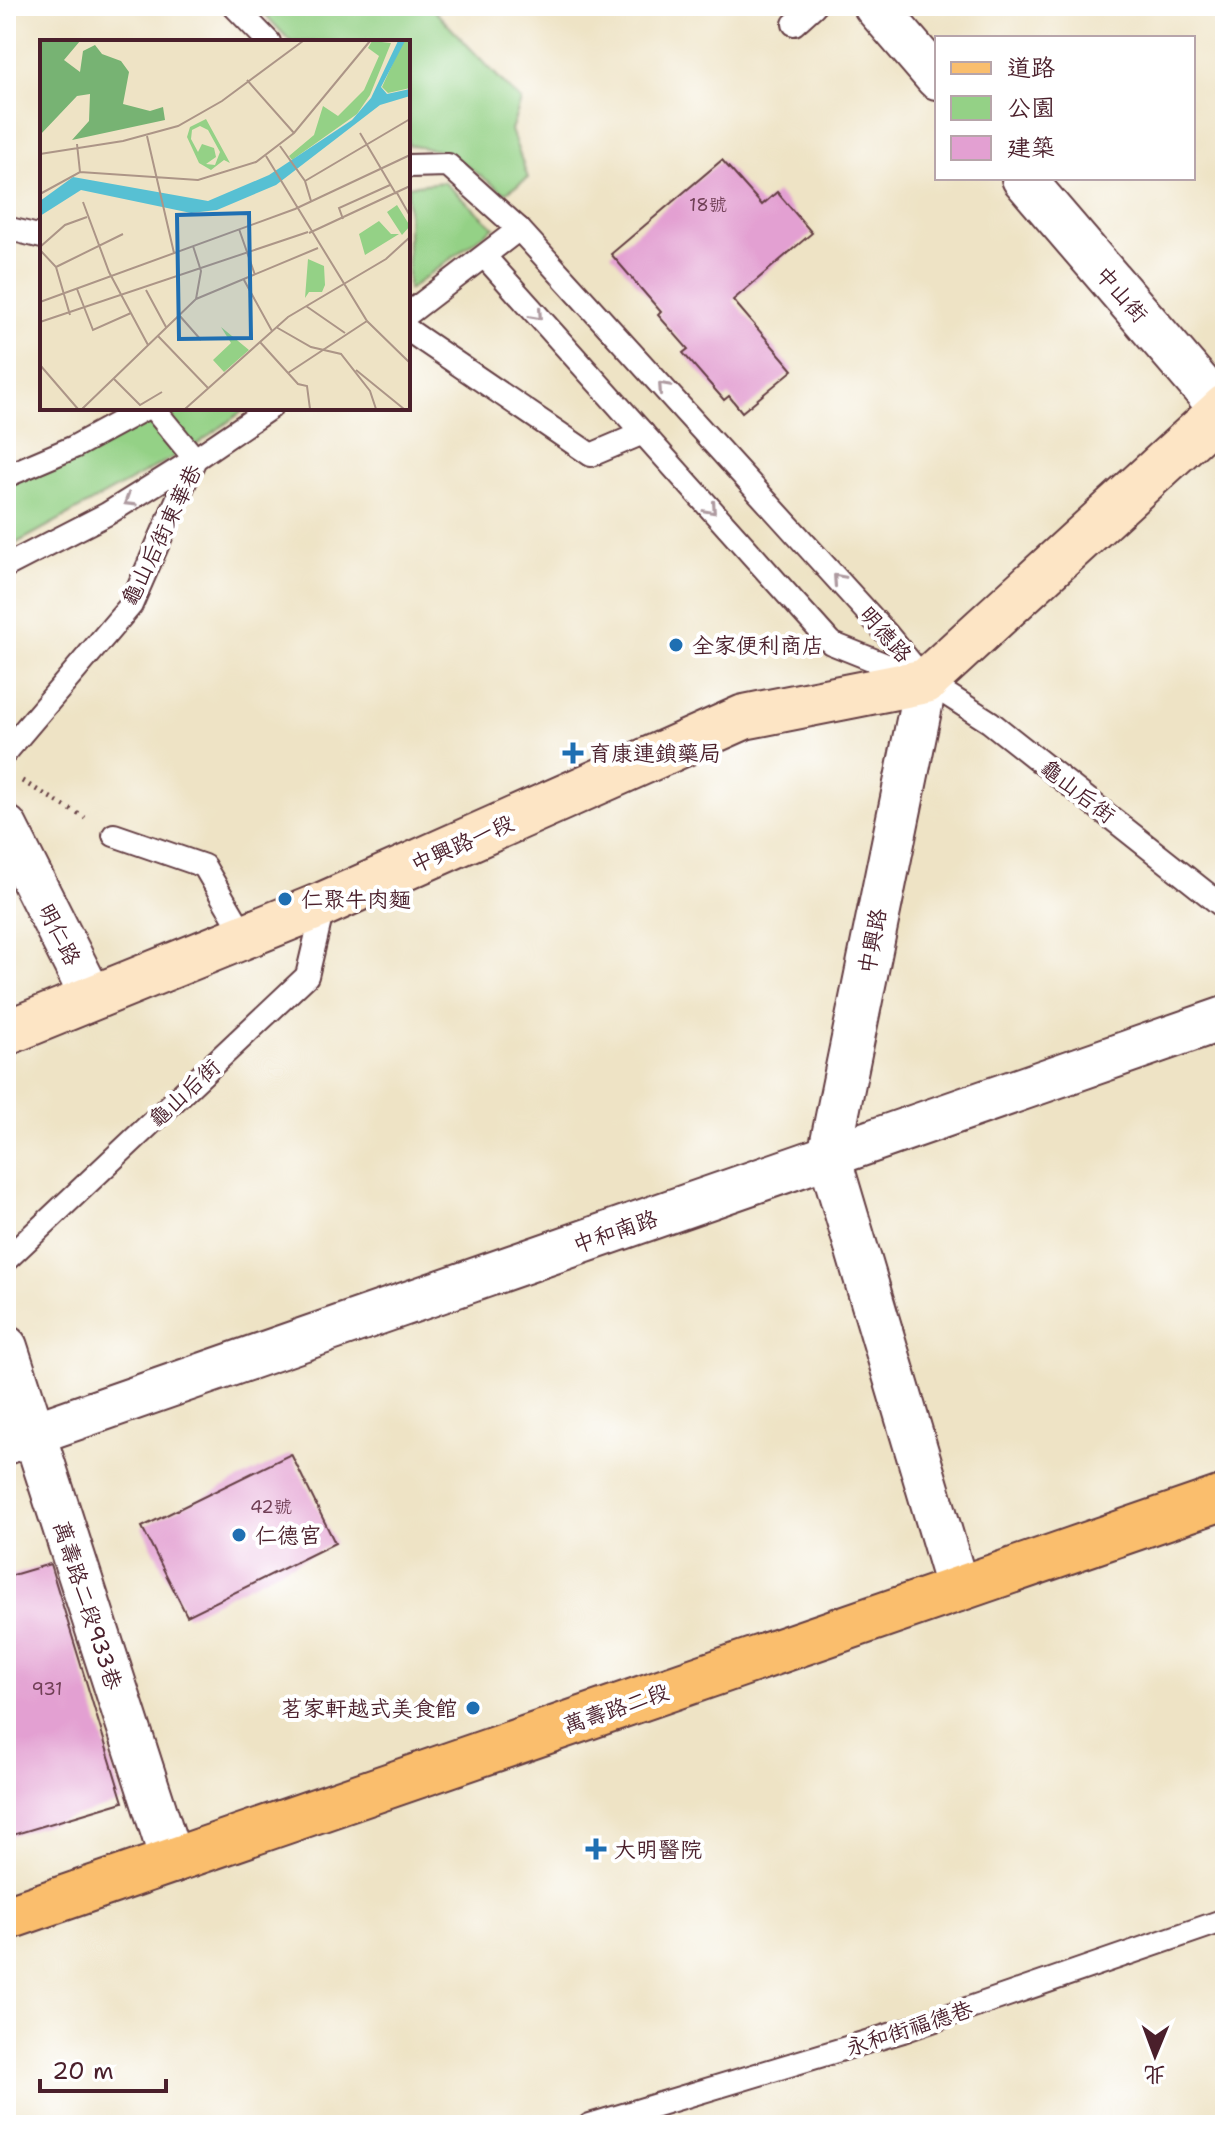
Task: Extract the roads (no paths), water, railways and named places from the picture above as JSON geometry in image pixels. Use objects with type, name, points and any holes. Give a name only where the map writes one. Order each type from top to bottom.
[{"type":"main road","name":"萬壽路二段","points":[[6,1918],[1225,1497]]},
{"type":"street","points":[[875,6],[935,76]]},
{"type":"street","name":"中山街","points":[[1025,180],[1223,409]]},
{"type":"street","points":[[926,681],[1223,409]]},
{"type":"street","name":"中興路一段","points":[[6,1033],[324,904],[744,717],[926,681]]},
{"type":"street","name":"中興路","points":[[926,681],[829,1156],[958,1590]]},
{"type":"street","name":"明仁路","points":[[6,827],[92,998]]},
{"type":"street","name":"中和南路","points":[[20,1438],[1225,1018]]},
{"type":"street","name":"萬壽路二段933巷","points":[[6,1347],[20,1438],[172,1862]]},
{"type":"lane","points":[[234,6],[267,40]]},
{"type":"lane","points":[[794,24],[814,6]]},
{"type":"lane","name":"明德路","points":[[410,166],[448,165],[519,229],[877,622],[926,681]]},
{"type":"lane","points":[[6,228],[40,236]]},
{"type":"lane","points":[[410,313],[519,229]]},
{"type":"lane","name":"明德路","points":[[485,257],[831,643],[926,681]]},
{"type":"lane","points":[[410,331],[591,455],[643,433]]},
{"type":"lane","points":[[6,476],[74,447],[142,410]]},
{"type":"lane","points":[[6,566],[107,514],[195,459],[155,410]]},
{"type":"lane","name":"龜山后街東華巷","points":[[6,752],[131,605],[195,459],[267,410]]},
{"type":"lane","name":"龜山后街","points":[[926,681],[990,722],[1225,908]]},
{"type":"lane","points":[[114,835],[204,866],[245,936]]},
{"type":"lane","name":"龜山后街","points":[[6,1260],[307,976],[324,904]]},
{"type":"lane","name":"永和街福德巷","points":[[590,2125],[903,2031],[1225,1920]]},
{"type":"place","name":"全家便利商店","points":[[676,645]]},
{"type":"place","name":"育康連鎖藥局","points":[[573,753]]},
{"type":"place","name":"仁聚牛肉麵","points":[[285,899]]},
{"type":"place","name":"仁德宮","points":[[239,1535]]},
{"type":"place","name":"茗家軒越式美食館","points":[[473,1708]]},
{"type":"place","name":"大明醫院","points":[[596,1849]]}]
